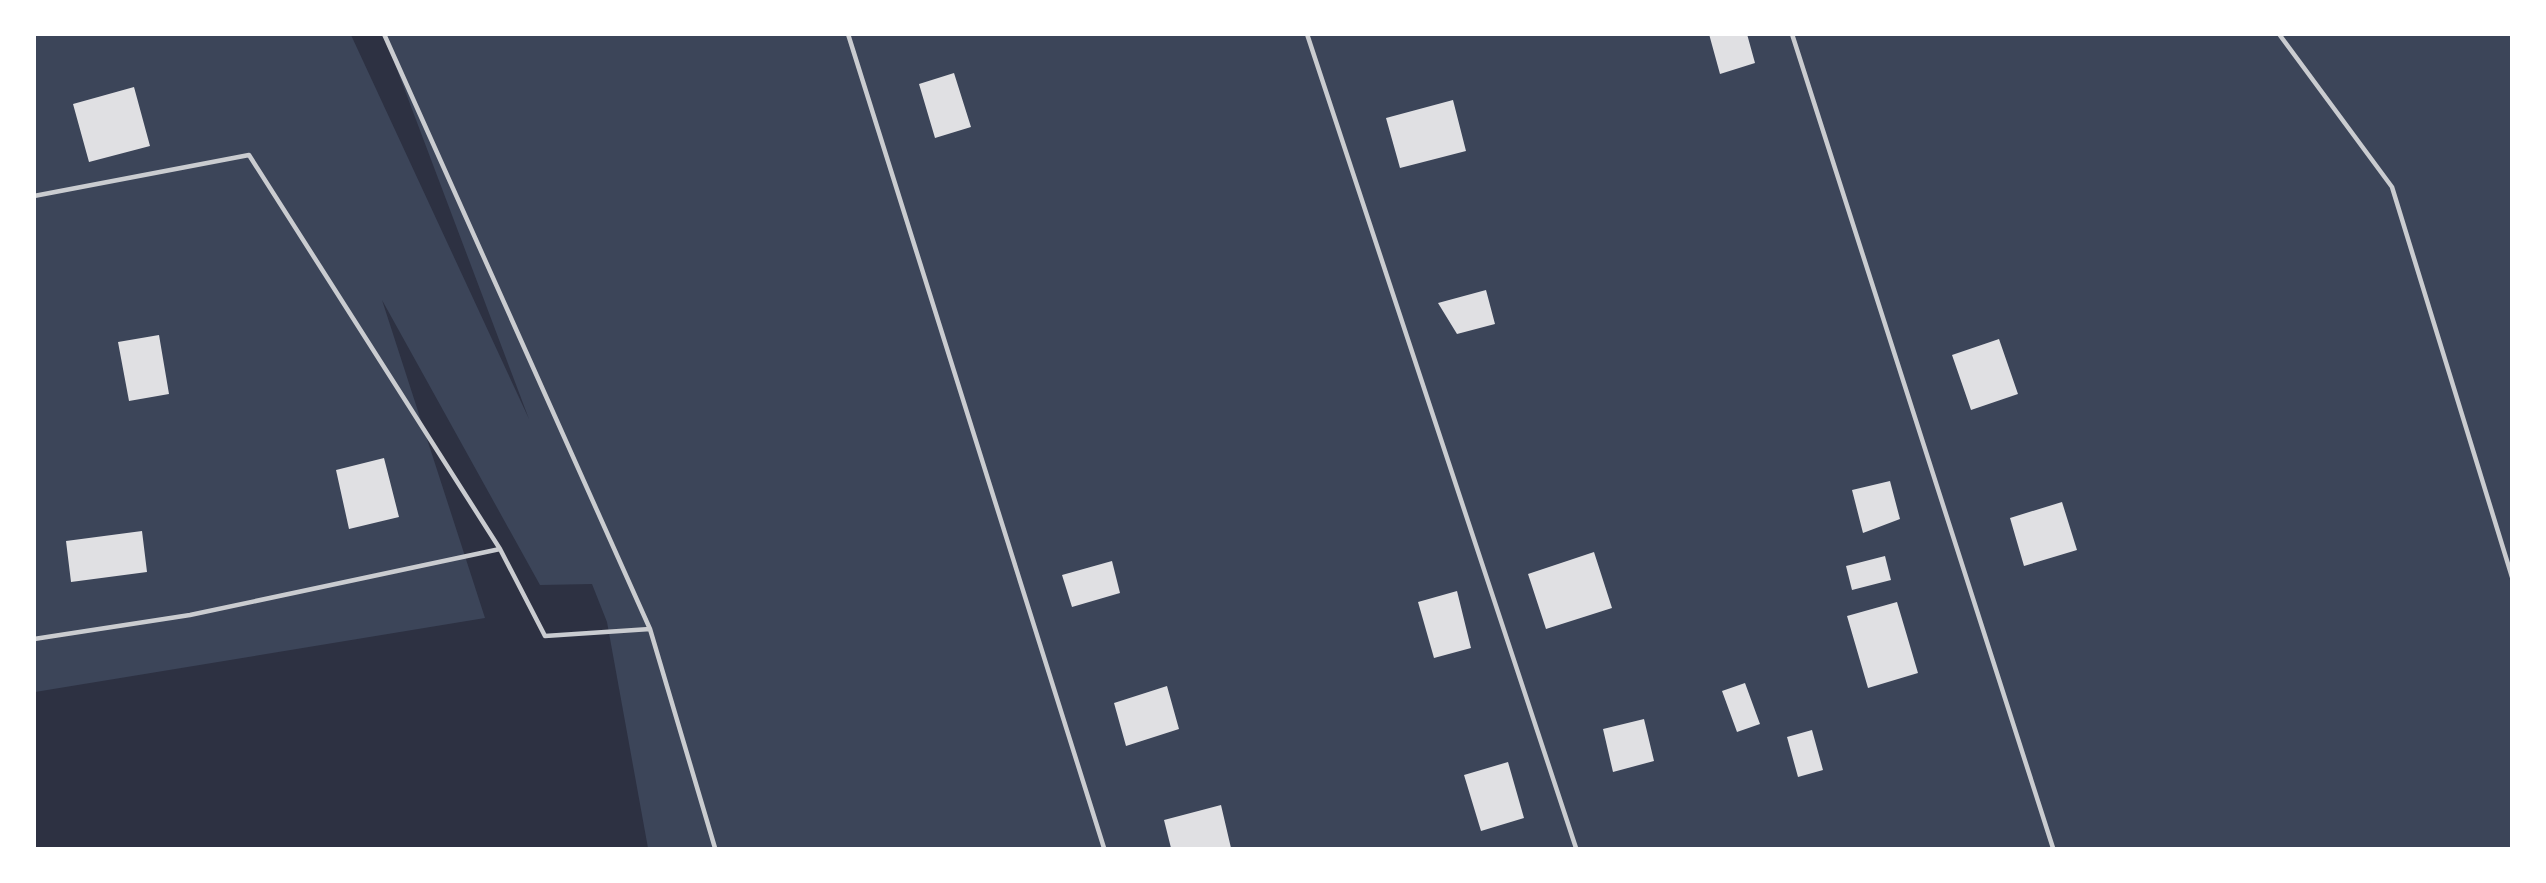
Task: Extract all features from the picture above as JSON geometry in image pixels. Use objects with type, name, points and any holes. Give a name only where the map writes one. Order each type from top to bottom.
[{"type":"lane","points":[[384,34],[650,629],[715,849]]},
{"type":"lane","points":[[848,34],[1104,849]]},
{"type":"lane","points":[[1307,34],[1576,849]]},
{"type":"lane","points":[[1792,34],[2053,849]]},
{"type":"lane","points":[[2279,34],[2392,188],[2511,577]]},
{"type":"lane","points":[[34,196],[249,155],[500,549],[544,636],[650,629]]},
{"type":"lane","points":[[34,639],[190,615],[500,549]]},
{"type":"shaded area","points":[[35,35],[351,35],[529,419],[384,35],[2511,35],[2511,848],[648,848],[607,622],[592,584],[540,585],[382,300],[485,618],[35,692]]},
{"type":"building","points":[[1709,34],[1747,34],[1755,63],[1720,74]]},
{"type":"building","points":[[954,73],[971,127],[935,138],[919,84]]},
{"type":"building","points":[[134,87],[150,146],[89,162],[73,104]]},
{"type":"building","points":[[1453,100],[1466,151],[1400,168],[1386,118]]},
{"type":"building","points":[[1486,290],[1495,324],[1457,334],[1438,303]]},
{"type":"building","points":[[159,335],[169,394],[129,401],[118,342]]},
{"type":"building","points":[[1999,339],[2018,394],[1971,410],[1952,355]]},
{"type":"building","points":[[384,458],[399,517],[349,529],[336,470]]},
{"type":"building","points":[[1890,481],[1900,519],[1863,533],[1852,490]]},
{"type":"building","points":[[2062,502],[2077,550],[2024,566],[2010,518]]},
{"type":"building","points":[[142,531],[147,572],[71,582],[66,541]]},
{"type":"building","points":[[1594,552],[1612,608],[1546,629],[1528,574]]},
{"type":"building","points":[[1885,556],[1891,580],[1852,590],[1846,566]]},
{"type":"building","points":[[1112,561],[1120,593],[1072,607],[1062,575]]},
{"type":"building","points":[[1457,591],[1471,648],[1434,658],[1418,602]]},
{"type":"building","points":[[1897,602],[1918,673],[1868,688],[1847,616]]},
{"type":"building","points":[[1745,683],[1760,724],[1737,732],[1722,691]]},
{"type":"building","points":[[1167,686],[1179,729],[1126,746],[1114,703]]},
{"type":"building","points":[[1644,719],[1654,761],[1613,772],[1603,729]]},
{"type":"building","points":[[1812,730],[1823,770],[1798,777],[1787,737]]},
{"type":"building","points":[[1508,762],[1524,818],[1481,831],[1464,775]]},
{"type":"building","points":[[1221,805],[1231,848],[1171,848],[1164,820]]}]
